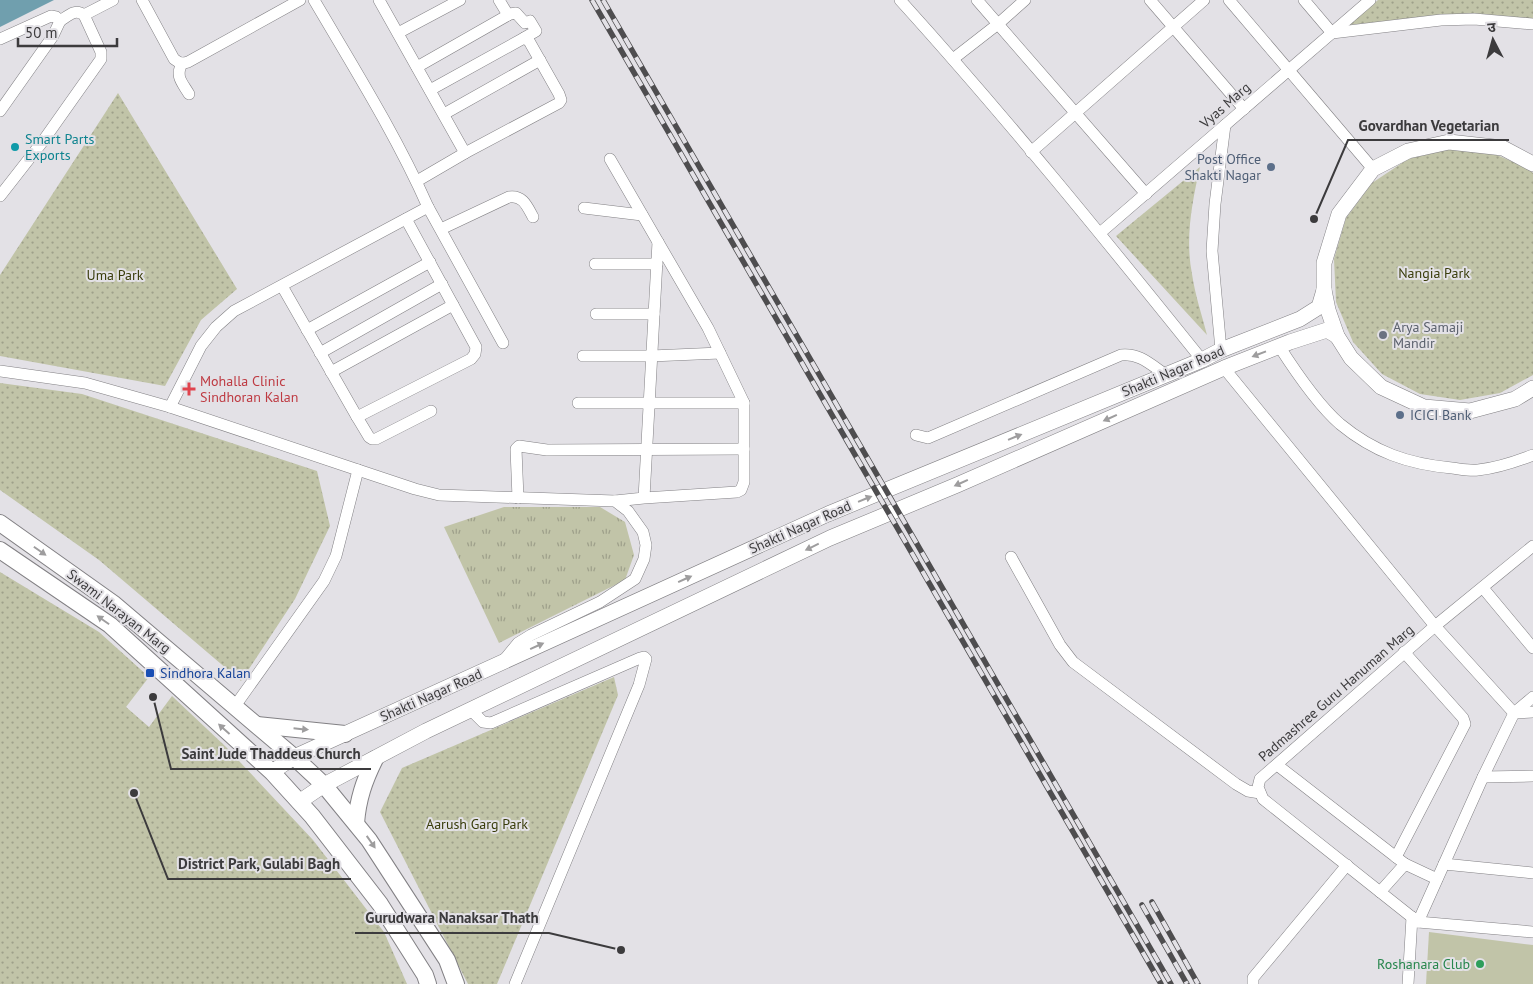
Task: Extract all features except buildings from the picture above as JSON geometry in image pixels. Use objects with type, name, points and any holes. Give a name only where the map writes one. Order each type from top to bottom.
[{"type":"main road","name":"Swami Narayan Marg","points":[[0,523],[114,604],[294,757],[324,786],[370,840],[447,960],[456,984]]},
{"type":"main road","name":"Swami Narayan Marg","points":[[0,550],[110,625],[272,772],[312,816],[380,904],[425,975],[428,984]]},
{"type":"main road","points":[[257,725],[345,734]]},
{"type":"main road","points":[[356,823],[358,801],[364,779],[375,759]]},
{"type":"street","points":[[84,15],[113,0]]},
{"type":"street","points":[[142,0],[174,59],[182,63],[188,62],[300,0]]},
{"type":"street","points":[[314,0],[380,112],[417,181],[428,207],[503,343]]},
{"type":"street","points":[[398,33],[460,0]]},
{"type":"street","points":[[499,0],[508,15]]},
{"type":"street","points":[[900,0],[953,58],[1100,233],[1202,360]]},
{"type":"street","points":[[977,0],[1146,194]]},
{"type":"street","points":[[953,58],[998,24],[1025,0]]},
{"type":"street","points":[[1150,0],[1244,109]]},
{"type":"street","points":[[1031,152],[1204,0]]},
{"type":"street","points":[[1229,0],[1373,169]]},
{"type":"street","points":[[1304,0],[1332,33],[1441,20],[1474,19],[1533,24]]},
{"type":"street","name":"Vyas Marg","points":[[1100,233],[1370,0]]},
{"type":"street","points":[[383,1],[398,33],[465,153]]},
{"type":"street","points":[[0,111],[52,36],[60,21],[74,12],[80,12],[84,15],[101,52],[102,59],[37,149],[0,196]]},
{"type":"street","points":[[417,67],[508,15],[516,13],[525,23],[530,21],[536,31],[430,90]]},
{"type":"street","points":[[0,39],[51,16],[56,17],[60,21]]},
{"type":"street","points":[[417,181],[558,103],[560,100],[559,94],[540,60],[524,38]]},
{"type":"street","points":[[444,114],[540,60]]},
{"type":"street","points":[[182,63],[178,75],[189,94]]},
{"type":"street","points":[[1221,350],[1212,251],[1215,204],[1225,125]]},
{"type":"street","points":[[1533,164],[1503,148],[1449,142],[1408,151],[1373,169],[1339,214],[1324,263],[1324,290],[1328,310],[1337,336],[1351,358],[1381,387],[1424,407],[1470,411],[1515,399],[1533,388]]},
{"type":"street","points":[[0,371],[85,383],[170,407],[439,495],[615,501],[737,492],[741,490],[744,482],[744,403],[708,328],[610,158]]},
{"type":"street","points":[[441,229],[509,197],[516,196],[523,200],[533,217]]},
{"type":"street","points":[[170,407],[201,346],[216,327],[234,311],[428,207]]},
{"type":"street","points":[[584,208],[642,215]]},
{"type":"street","points":[[358,416],[471,359],[475,354],[476,347],[406,219]]},
{"type":"street","points":[[644,498],[658,242]]},
{"type":"street","points":[[307,330],[430,262]]},
{"type":"street","points":[[595,264],[657,264]]},
{"type":"street","points":[[320,353],[442,284]]},
{"type":"street","points":[[282,286],[369,437],[376,439],[431,411]]},
{"type":"street","name":"Shakti Nagar Road","points":[[272,772],[294,757],[828,514],[1202,360],[1221,350],[1300,319],[1319,307],[1324,290]]},
{"type":"street","points":[[331,372],[453,304]]},
{"type":"street","points":[[596,314],[654,314]]},
{"type":"street","name":"Shakti Nagar Road","points":[[299,802],[324,786],[426,732],[830,538],[1279,346],[1327,330],[1337,336]]},
{"type":"street","points":[[1279,346],[1302,381],[1339,423],[1374,448],[1403,459],[1439,467],[1477,470],[1512,464],[1533,455]]},
{"type":"street","points":[[583,356],[720,353]]},
{"type":"street","points":[[916,435],[928,438],[1121,355],[1128,354],[1140,357],[1166,375]]},
{"type":"street","points":[[1224,368],[1435,626],[1514,713]]},
{"type":"street","points":[[578,403],[744,403]]},
{"type":"street","points":[[518,498],[516,449],[519,446],[547,450],[744,449]]},
{"type":"street","points":[[235,706],[324,581],[336,556],[358,470]]},
{"type":"street","points":[[503,662],[518,643],[600,602],[635,580],[644,559],[646,545],[643,532],[628,511],[615,501]]},
{"type":"street","name":"Padmashree Guru Hanuman Marg","points":[[1260,794],[1258,787],[1260,779],[1404,652],[1533,546]]},
{"type":"street","points":[[1011,557],[1060,645],[1073,662],[1236,784],[1248,791],[1260,794],[1263,799],[1415,920],[1533,932]]},
{"type":"street","points":[[1483,588],[1533,648]]},
{"type":"street","points":[[1380,892],[1401,861],[1465,724],[1463,718],[1404,652]]},
{"type":"street","points":[[471,710],[483,722],[491,723],[640,658],[644,657],[646,659],[639,685],[515,984]]},
{"type":"street","points":[[1408,984],[1415,920],[1437,879],[1514,713],[1533,697]]},
{"type":"street","points":[[1514,713],[1533,712]]},
{"type":"street","points":[[1277,765],[1401,861],[1437,879]]},
{"type":"street","points":[[1483,777],[1533,776]]},
{"type":"street","points":[[1444,864],[1533,873]]},
{"type":"street","points":[[1254,984],[1253,978],[1347,865]]},
{"type":"green space","points":[[1378,0],[1533,0],[1533,19],[1462,14],[1349,25]]},
{"type":"green space","name":"Uma Park","points":[[118,93],[237,289],[201,320],[165,386],[0,356],[0,275]]},
{"type":"green space","name":"Nangia Park","points":[[1450,149],[1490,152],[1527,168],[1533,173],[1533,375],[1500,393],[1460,400],[1420,394],[1382,374],[1353,342],[1336,302],[1334,259],[1346,218],[1372,183],[1408,159]]},
{"type":"green space","points":[[1200,167],[1192,207],[1189,247],[1193,282],[1207,335],[1116,236]]},
{"type":"green space","points":[[0,383],[82,394],[317,471],[330,526],[295,599],[241,681],[99,560],[0,490]]},
{"type":"green space","points":[[504,507],[600,507],[625,522],[634,555],[625,580],[499,643],[444,527]]},
{"type":"green space","points":[[0,572],[99,632],[149,677],[126,707],[149,727],[172,696],[225,746],[313,840],[384,932],[407,984],[0,984]]},
{"type":"green space","name":"Aarush Garg Park","points":[[614,677],[618,695],[497,984],[468,984],[380,812],[402,768]]},
{"type":"green space","name":"Roshanara Club","points":[[1429,932],[1533,945],[1533,984],[1426,984]]},
{"type":"water","points":[[0,0],[54,0],[0,27]]},
{"type":"railway","points":[[592,0],[1161,984]]},
{"type":"railway","points":[[603,0],[1171,984]]},
{"type":"railway","points":[[1152,902],[1198,984]]},
{"type":"railway","points":[[1142,905],[1187,984]]},
{"type":"place","name":"Smart Parts Exports","points":[[15,147]]},
{"type":"place","name":"Post Office Shakti Nagar","points":[[1271,167]]},
{"type":"place","name":"Govardhan Vegetarian","points":[[1314,219]]},
{"type":"place","name":"Arya Samaji Mandir","points":[[1383,335]]},
{"type":"place","name":"Mohalla Clinic Sindhoran Kalan","points":[[189,389]]},
{"type":"place","name":"ICICI Bank","points":[[1400,415]]},
{"type":"place","name":"Sindhora Kalan","points":[[150,673]]},
{"type":"place","name":"Saint Jude Thaddeus Church","points":[[153,697]]},
{"type":"place","name":"District Park, Gulabi Bagh","points":[[134,793]]},
{"type":"place","name":"Gurudwara Nanaksar Thath","points":[[621,950]]},
{"type":"place","name":"Roshanara Club","points":[[1480,964]]}]
